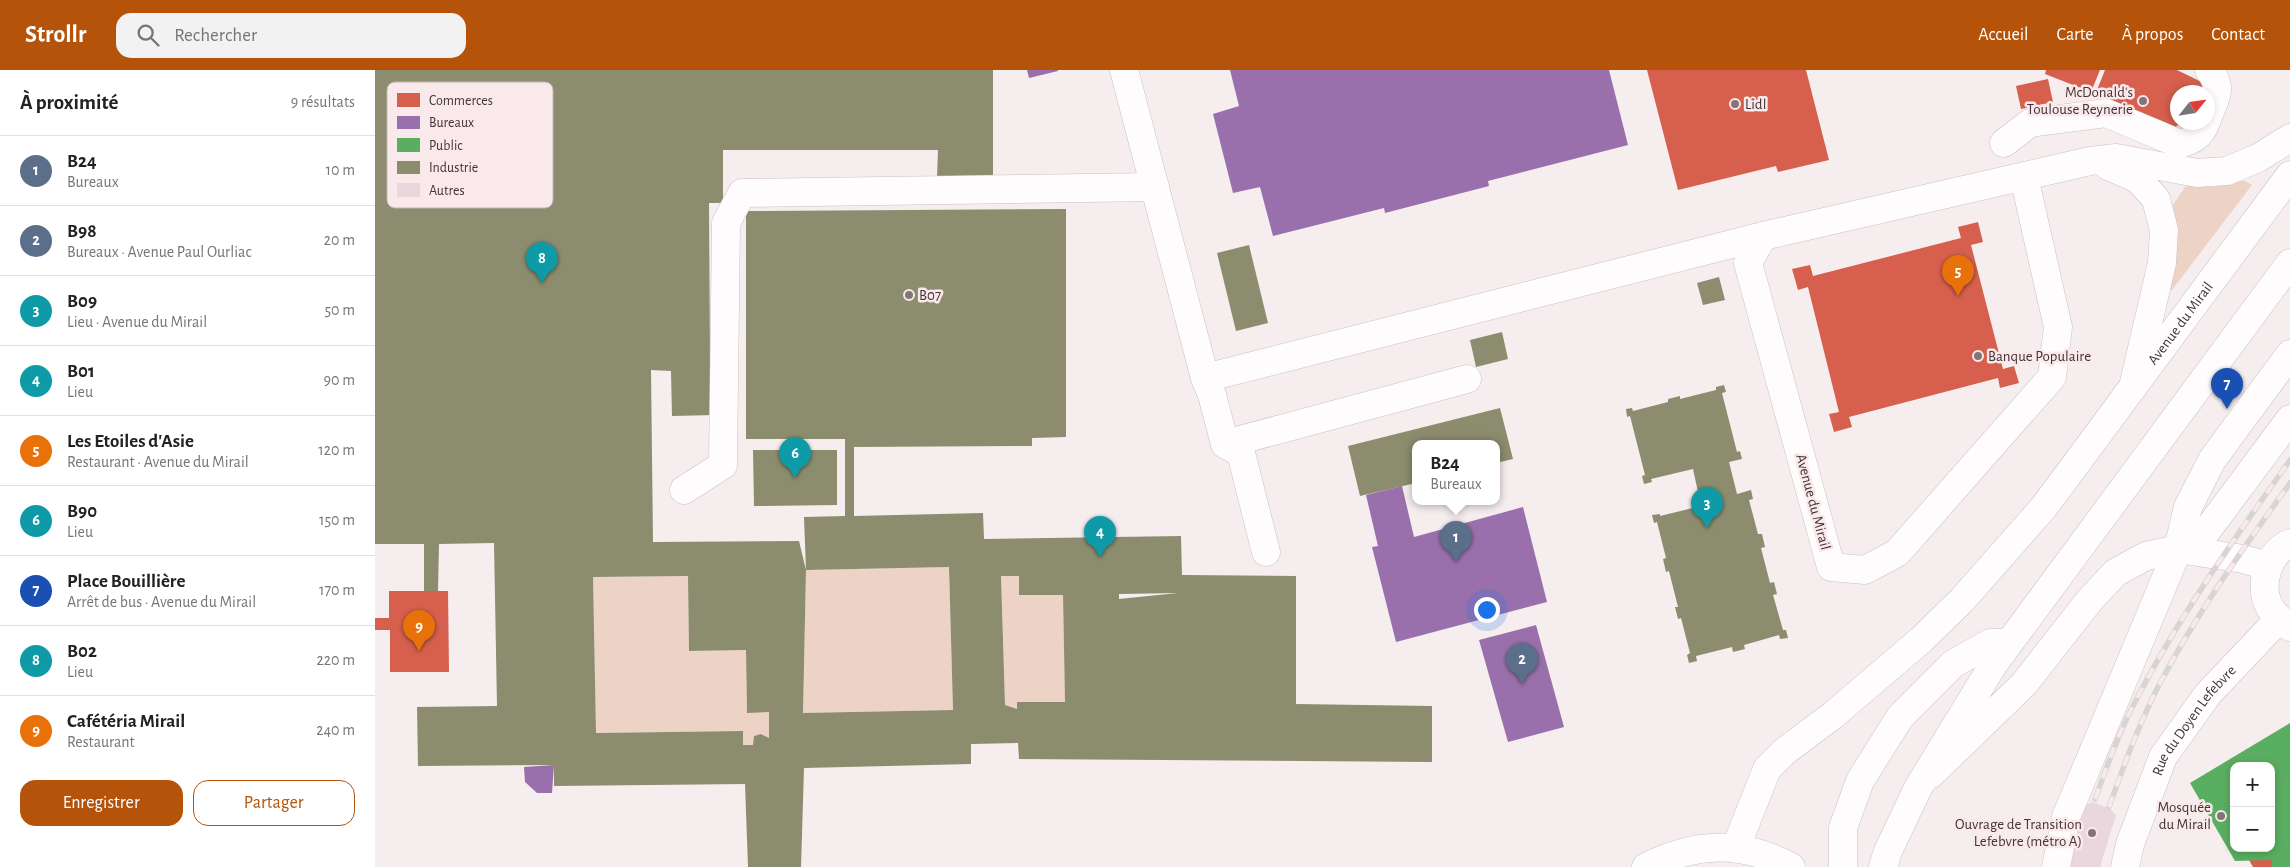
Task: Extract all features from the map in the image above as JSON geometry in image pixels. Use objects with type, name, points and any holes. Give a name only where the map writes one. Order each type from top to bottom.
[{"type":"street","points":[[1124,70],[1205,378],[1212,395],[1225,444],[1241,453],[1266,552]]},
{"type":"street","points":[[2209,70],[2217,79],[2218,90],[2215,98]]},
{"type":"street","points":[[2004,142],[2030,122],[2106,113],[2180,144],[2194,139],[2203,130]]},
{"type":"street","points":[[1205,378],[1763,236],[2090,160],[2116,158],[2197,173],[2227,170],[2258,158],[2290,138]]},
{"type":"street","points":[[2090,160],[2117,169],[2138,179],[2156,199],[2164,230],[2161,263],[2133,388]]},
{"type":"street","name":"Avenue du Mirail","points":[[1736,847],[1767,769],[1785,751],[1875,681],[1962,600],[2044,507],[2290,175]]},
{"type":"street","name":"Avenue du Mirail","points":[[1763,236],[1748,263],[1831,567],[1865,570],[1897,553],[2051,377],[2058,327],[2023,177]]},
{"type":"street","points":[[684,490],[723,465],[725,222],[742,193],[1155,187]]},
{"type":"street","points":[[1883,867],[1888,851],[1918,788],[2009,643],[2290,263]]},
{"type":"street","points":[[2056,867],[2067,817],[2178,548],[2187,507],[2212,460],[2290,354]]},
{"type":"street","points":[[1225,444],[1467,379]]},
{"type":"street","points":[[1918,788],[2024,684],[2089,601],[2115,573],[2146,556],[2200,540],[2290,419]]},
{"type":"street","points":[[2285,623],[2270,608],[2265,594],[2265,580],[2268,566],[2275,554],[2290,543]]},
{"type":"street","points":[[2178,548],[2243,559],[2268,566]]},
{"type":"street","name":"Rue du Doyen Lefebvre","points":[[2125,867],[2130,844],[2163,757],[2209,694],[2285,623]]},
{"type":"street","points":[[1843,867],[1843,828],[1859,781],[1900,717],[1953,664],[1990,643],[2009,643]]},
{"type":"street","points":[[1646,867],[1682,851],[1736,847],[1768,855],[1791,867]]},
{"type":"shaded area","points":[[2245,181],[2252,185],[2172,290],[2165,288],[2175,232],[2173,205],[2185,187],[2190,185],[2213,187]]},
{"type":"shaded area","points":[[949,567],[953,710],[803,713],[806,570]]},
{"type":"shaded area","points":[[688,576],[689,651],[746,650],[747,712],[769,712],[769,738],[761,734],[754,736],[753,745],[743,745],[743,731],[596,733],[593,577]]},
{"type":"shaded area","points":[[1001,576],[1019,576],[1020,595],[1063,595],[1065,702],[1018,702],[1017,709],[1005,705]]},
{"type":"building: Commerces","name":"Lidl","points":[[1647,70],[1806,70],[1829,160],[1778,172],[1776,166],[1678,190]]},
{"type":"building: Commerces","points":[[2046,70],[2100,70],[2091,92],[2045,74]]},
{"type":"building: Commerces","name":"McDonald's Toulouse Reynerie","points":[[2105,70],[2177,70],[2208,85],[2170,85],[2170,126],[2095,95]]},
{"type":"building: Commerces","points":[[2048,79],[2053,102],[2021,109],[2016,86]]},
{"type":"building: Commerces","points":[[1978,222],[1983,242],[1971,245],[2003,369],[2014,366],[2019,383],[2000,388],[1998,378],[1849,417],[1852,427],[1834,432],[1829,414],[1839,412],[1808,287],[1798,290],[1792,269],[1810,265],[1813,276],[1961,238],[1958,227]]},
{"type":"building: Commerces","points":[[389,591],[448,591],[449,672],[390,672],[390,630],[375,630],[375,618],[389,618]]},
{"type":"building: Commerces","points":[[2249,860],[2272,860],[2272,867],[2253,867]]},
{"type":"building: Bureaux","points":[[1027,70],[1058,70],[1058,71],[1029,78]]},
{"type":"building: Bureaux","points":[[1230,70],[1609,70],[1628,145],[1488,181],[1489,186],[1385,213],[1384,208],[1273,236],[1260,187],[1233,193],[1213,114],[1239,106]]},
{"type":"building: Bureaux","points":[[1402,486],[1414,537],[1523,507],[1547,602],[1396,642],[1372,547],[1378,546],[1366,495]]},
{"type":"building: Bureaux","points":[[1536,625],[1564,727],[1508,742],[1479,640]]},
{"type":"building: Bureaux","points":[[554,765],[552,793],[537,793],[525,782],[524,767]]},
{"type":"building: Public","name":"Mosquée du Mirail","points":[[2290,723],[2290,867],[2272,867],[2272,860],[2235,861],[2190,783]]},
{"type":"building: Industrie","points":[[375,70],[993,70],[993,178],[937,178],[938,150],[723,150],[723,203],[709,203],[710,363],[714,362],[715,415],[672,416],[671,371],[651,370],[653,542],[799,541],[806,570],[804,517],[845,516],[845,439],[746,439],[746,211],[1066,209],[1066,437],[1032,438],[1032,446],[854,447],[854,516],[983,513],[984,539],[1181,536],[1182,575],[1296,576],[1296,704],[1432,706],[1432,762],[1019,759],[1018,743],[971,744],[971,764],[804,768],[801,867],[748,867],[745,784],[554,786],[554,765],[418,766],[417,707],[497,706],[494,543],[439,544],[438,591],[424,591],[424,544],[375,544]],"holes":[[[949,567],[953,710],[803,713],[806,570]],[[688,576],[689,651],[746,650],[747,713],[769,712],[769,738],[761,734],[754,736],[753,745],[743,745],[743,731],[596,733],[593,577]],[[1001,576],[1019,576],[1019,595],[1063,595],[1065,702],[1017,702],[1017,709],[1005,705]],[[1178,593],[1119,599],[1119,594]]]},
{"type":"building: Industrie","points":[[1249,245],[1268,323],[1236,331],[1217,253]]},
{"type":"building: Industrie","points":[[1719,277],[1725,300],[1703,305],[1697,283]]},
{"type":"building: Industrie","points":[[1502,332],[1508,359],[1476,367],[1470,340]]},
{"type":"building: Industrie","points":[[1724,385],[1726,392],[1722,393],[1737,452],[1740,451],[1742,459],[1729,462],[1737,494],[1751,490],[1753,499],[1749,500],[1758,534],[1762,534],[1765,547],[1761,548],[1770,583],[1774,582],[1777,594],[1773,595],[1783,630],[1786,630],[1788,638],[1780,639],[1779,635],[1744,645],[1745,649],[1733,652],[1732,647],[1696,656],[1697,661],[1689,663],[1687,655],[1690,653],[1681,618],[1678,619],[1675,607],[1678,607],[1669,571],[1666,572],[1663,559],[1666,558],[1657,522],[1654,523],[1652,515],[1660,514],[1660,516],[1701,506],[1693,469],[1651,479],[1652,482],[1644,484],[1642,476],[1645,475],[1630,416],[1627,417],[1626,409],[1632,408],[1633,411],[1668,402],[1668,399],[1680,396],[1680,399],[1716,390],[1716,387]]},
{"type":"building: Industrie","points":[[1500,408],[1513,459],[1500,462],[1500,440],[1412,440],[1412,484],[1360,496],[1348,446]]},
{"type":"building: Industrie","points":[[753,450],[837,450],[837,505],[754,506]]},
{"type":"building: Autres","name":"Ouvrage de Transition Lefebvre (métro A)","points":[[2092,802],[2109,808],[2116,815],[2100,867],[2065,867],[2082,807]]},
{"type":"railway","points":[[2095,799],[2128,715],[2151,672],[2188,610],[2290,460]]},
{"type":"railway","points":[[2109,807],[2125,763],[2156,691],[2186,637],[2219,584],[2290,483]]},
{"type":"place","name":"McDonald's Toulouse Reynerie","points":[[2143,101]]},
{"type":"place","name":"Lidl","points":[[1735,104]]},
{"type":"place","name":"B02","points":[[542,283]]},
{"type":"place","name":"B07","points":[[909,295]]},
{"type":"place","name":"Les Etoiles d'Asie","points":[[1958,296]]},
{"type":"place","name":"Banque Populaire","points":[[1978,356]]},
{"type":"place","name":"Place Bouillière","points":[[2227,409]]},
{"type":"place","name":"B90","points":[[795,478]]},
{"type":"place","name":"B09","points":[[1707,528]]},
{"type":"place","name":"B01","points":[[1100,557]]},
{"type":"place","name":"B24","points":[[1456,562]]},
{"type":"place","name":"Cafétéria Mirail","points":[[419,651]]},
{"type":"place","name":"B98","points":[[1522,684]]},
{"type":"place","name":"Mosquée du Mirail","points":[[2221,816]]},
{"type":"place","name":"Ouvrage de Transition Lefebvre (métro A)","points":[[2092,833]]}]
